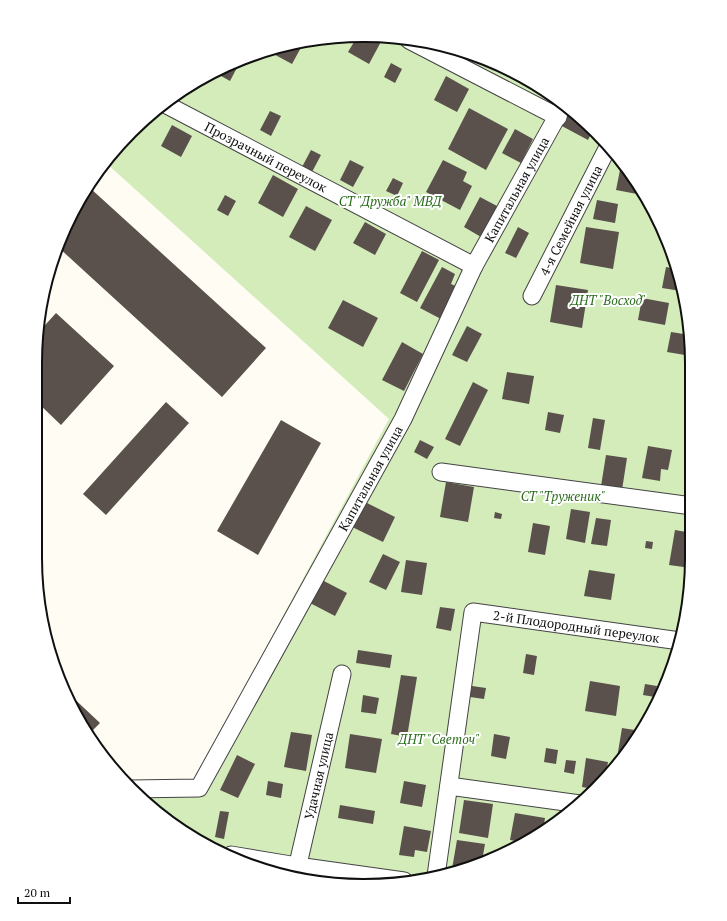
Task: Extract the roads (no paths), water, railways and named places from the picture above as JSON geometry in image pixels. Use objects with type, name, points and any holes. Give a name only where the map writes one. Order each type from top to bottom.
[{"type":"street","points":[[427,48],[561,110]]},
{"type":"street","name":"Прозрачный переулок","points":[[170,107],[474,266]]},
{"type":"street","name":"Капитальная улица","points":[[140,789],[199,788],[403,418],[474,266],[561,110]]},
{"type":"street","name":"4-я Семейная улица","points":[[532,296],[605,152]]},
{"type":"street","points":[[442,472],[685,505]]},
{"type":"street","name":"2-й Плодородный переулок","points":[[450,786],[473,612],[674,640]]},
{"type":"street","name":"Удачная улица","points":[[296,872],[342,674]]},
{"type":"street","points":[[437,870],[450,786],[571,803]]},
{"type":"street","points":[[275,867],[288,870]]},
{"type":"street","points":[[297,872],[374,879]]},
{"type":"park label","name":"СТ \"Дружба\" МВД","points":[[390,201]]},
{"type":"park label","name":"ДНТ \"Восход\"","points":[[608,300]]},
{"type":"park label","name":"СТ \"Труженик\"","points":[[563,496]]},
{"type":"park label","name":"ДНТ \"Светоч\"","points":[[439,739]]}]
